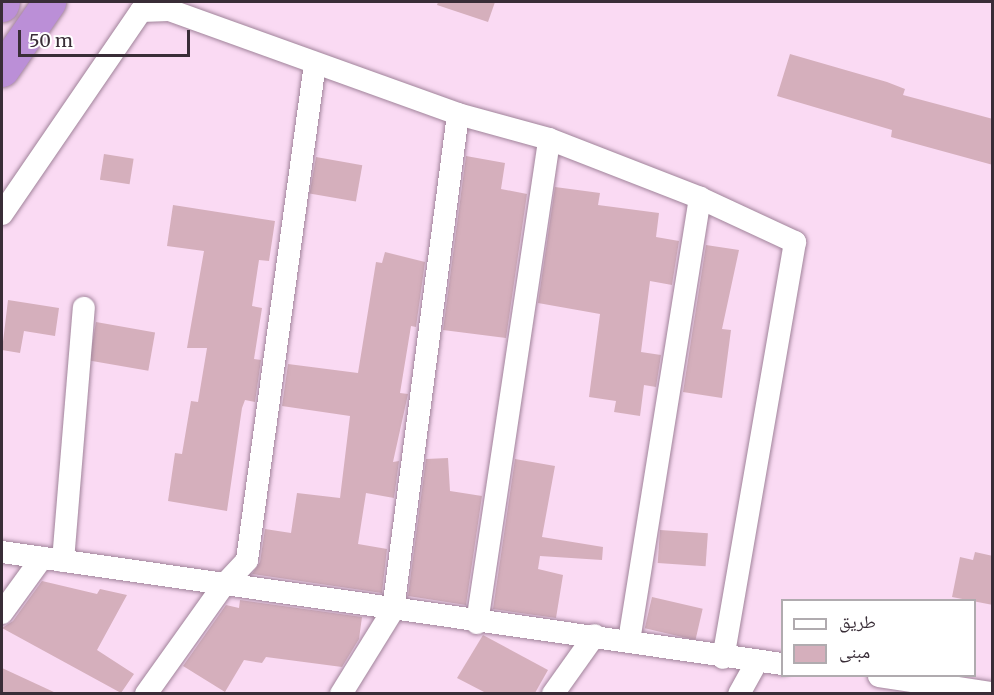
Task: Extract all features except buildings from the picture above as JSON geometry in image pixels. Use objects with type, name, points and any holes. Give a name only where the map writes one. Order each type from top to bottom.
[{"type":"highway","points":[[2,70],[49,2]]},
{"type":"street","points":[[2,214],[140,6],[169,10],[315,65],[458,114],[549,140],[700,198],[795,242],[723,658]]},
{"type":"street","points":[[146,693],[223,586],[247,560],[315,65]]},
{"type":"street","points":[[341,693],[393,610],[458,114]]},
{"type":"street","points":[[477,623],[549,140]]},
{"type":"street","points":[[629,641],[700,198]]},
{"type":"street","points":[[2,612],[52,560],[84,308]]},
{"type":"street","points":[[2,552],[477,623],[595,636],[723,658],[781,664]]},
{"type":"street","points":[[553,693],[595,636]]},
{"type":"street","points":[[739,693],[757,661]]},
{"type":"street","points":[[883,677],[903,686],[993,693]]}]
